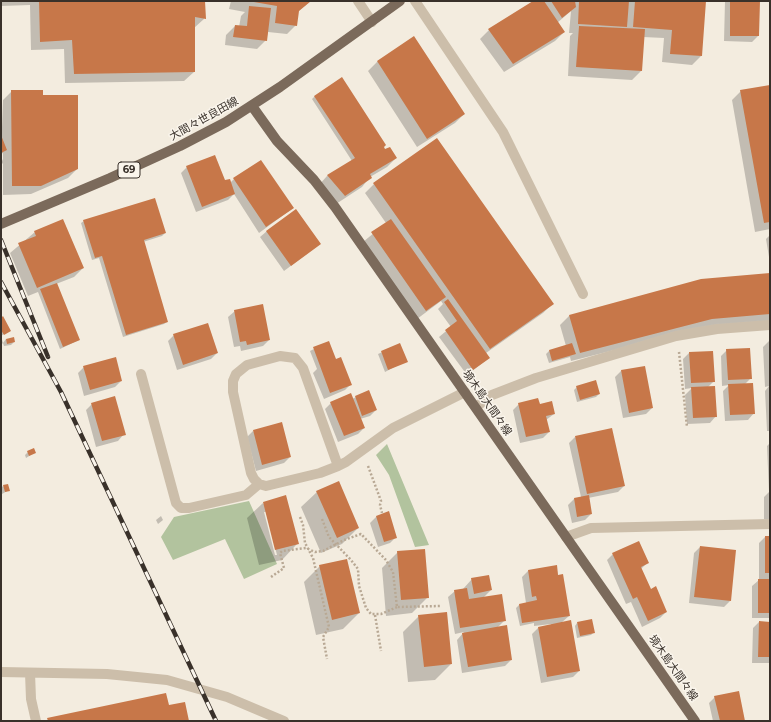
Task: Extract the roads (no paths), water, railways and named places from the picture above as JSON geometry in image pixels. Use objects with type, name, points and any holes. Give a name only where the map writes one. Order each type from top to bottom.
[{"type":"main road","name":"大間々世良田線","points":[[1,224],[110,178],[180,146],[226,122],[252,106],[400,1]]},
{"type":"main road","name":"境木島大間々線","points":[[252,106],[277,141],[314,180],[335,207],[695,721]]},
{"type":"street","points":[[358,1],[372,22]]},
{"type":"street","points":[[415,1],[503,132],[583,294]]},
{"type":"street","points":[[476,407],[492,395],[536,378],[676,336],[717,329],[770,325]]},
{"type":"street","points":[[338,466],[303,368],[295,358],[280,356],[247,365],[236,374],[233,381],[233,392],[252,473],[254,480],[259,484],[266,486],[320,473],[338,466],[362,452],[393,428],[465,392]]},
{"type":"street","points":[[141,374],[176,503],[181,508],[246,495],[259,484]]},
{"type":"street","points":[[566,537],[591,528],[770,524]]},
{"type":"street","points":[[1,672],[135,675],[168,680],[227,697],[284,721]]},
{"type":"street","points":[[30,673],[31,698],[36,721]]},
{"type":"railway","points":[[1,240],[48,357]]},
{"type":"railway","points":[[1,282],[61,392],[216,721]]}]
